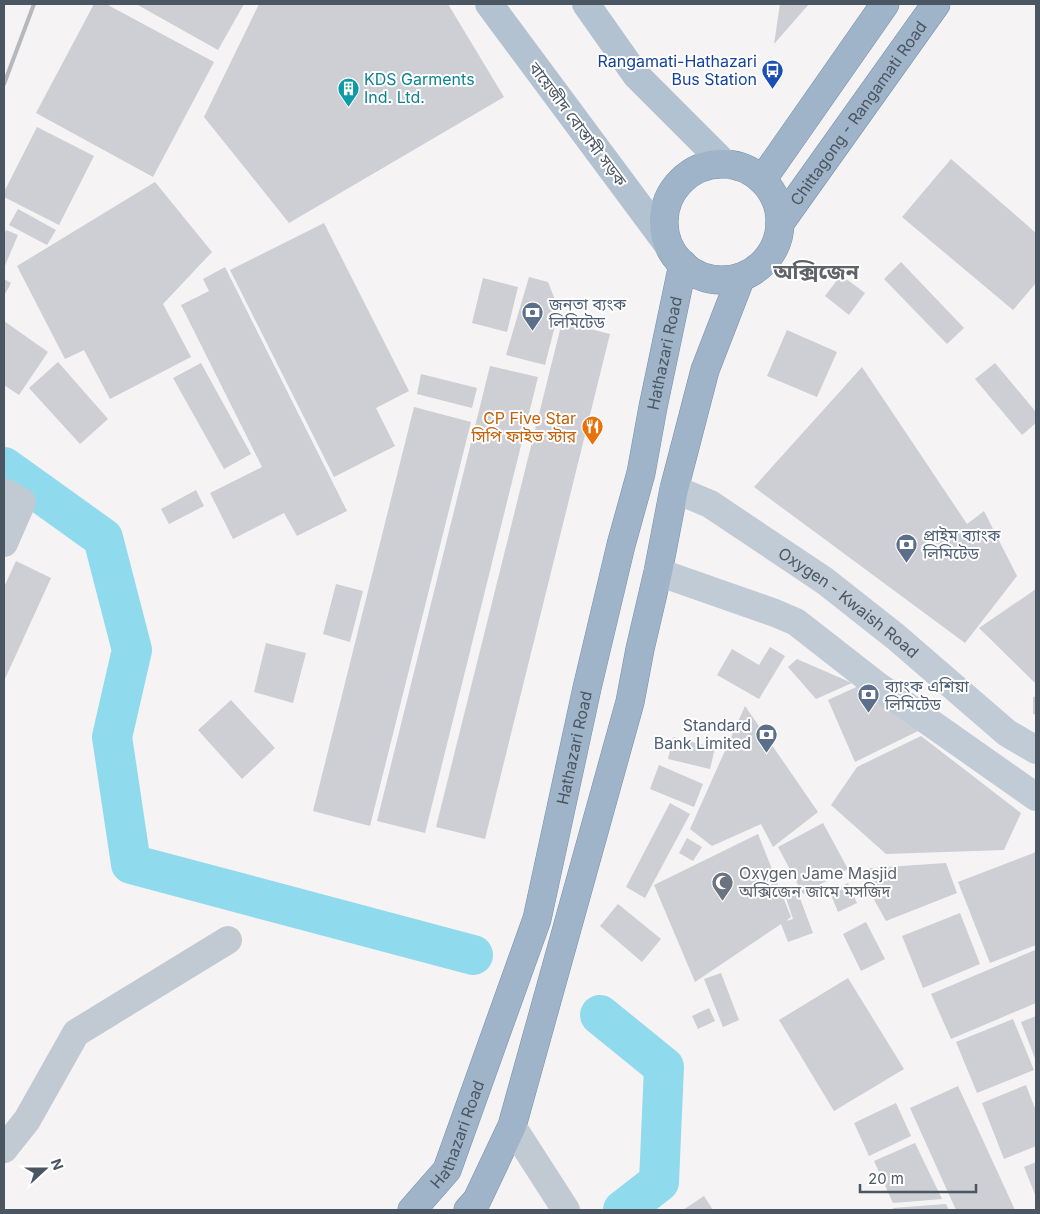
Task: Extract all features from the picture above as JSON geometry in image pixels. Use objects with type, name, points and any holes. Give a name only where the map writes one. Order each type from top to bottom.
[{"type":"highway","points":[[762,180],[885,4]]},
{"type":"highway","name":"Chittagong - Rangamati Road","points":[[780,223],[936,4]]},
{"type":"highway","points":[[726,165],[745,170],[762,180],[773,196],[780,223],[777,240],[769,256],[756,269],[741,277],[724,280],[709,278],[695,274],[675,255],[664,229],[664,218],[666,208],[680,182],[693,172],[707,166],[726,165]]},
{"type":"highway","name":"Hathazari Road","points":[[412,1210],[447,1170],[537,919],[587,688],[621,545],[641,473],[653,407],[675,255]]},
{"type":"highway","points":[[468,1210],[477,1200],[512,1126],[630,702],[674,489],[705,370],[741,277]]},
{"type":"main road","name":"বায়েজীদ বোস্তামী সড়ক","points":[[489,4],[675,255]]},
{"type":"main road","points":[[586,4],[636,75],[726,165]]},
{"type":"main road","name":"Oxygen - Kwaish Road","points":[[674,489],[710,504],[825,581],[896,637],[1007,733],[1036,750]]},
{"type":"main road","points":[[658,572],[796,622],[878,686],[1036,797]]},
{"type":"street","points":[[4,492],[22,502],[4,543]]},
{"type":"street","points":[[4,1150],[27,1120],[76,1033],[228,940]]},
{"type":"street","points":[[512,1126],[561,1202]]},
{"type":"building","points":[[94,4],[106,4],[214,62],[153,177],[36,113]]},
{"type":"building","points":[[136,4],[244,4],[218,50]]},
{"type":"building","name":"KDS Garments Ind. Ltd.","points":[[259,4],[448,4],[504,97],[289,223],[204,117]]},
{"type":"building","points":[[780,4],[809,4],[774,44]]},
{"type":"building","points":[[37,127],[94,156],[59,225],[4,197],[4,192]]},
{"type":"building","points":[[951,159],[1036,233],[1036,283],[1013,310],[902,217]]},
{"type":"building","points":[[155,182],[212,252],[163,304],[191,357],[110,399],[84,350],[65,359],[17,266]]},
{"type":"building","points":[[18,209],[56,230],[47,245],[9,225]]},
{"type":"building","points":[[324,223],[409,391],[376,408],[395,446],[334,477],[230,270]]},
{"type":"building","points":[[6,230],[18,235],[4,268],[4,236]]},
{"type":"building","points":[[901,262],[964,328],[947,344],[884,279]]},
{"type":"building","points":[[225,267],[347,511],[297,536],[284,513],[233,539],[210,493],[262,467],[181,305],[209,291],[203,279]]},
{"type":"building","points":[[841,275],[865,293],[849,315],[825,296]]},
{"type":"building","name":"জনতা ব্যংক লিমিটেড","points":[[529,277],[548,282],[559,310],[545,365],[506,355]]},
{"type":"building","points":[[483,278],[518,287],[507,332],[472,323]]},
{"type":"building","points":[[4,279],[11,283],[4,296]]},
{"type":"building","points":[[4,321],[48,352],[19,395],[4,385]]},
{"type":"building","points":[[562,322],[610,334],[485,839],[436,827]]},
{"type":"building","points":[[787,330],[837,352],[817,397],[767,376]]},
{"type":"building","points":[[58,362],[108,419],[80,444],[29,388]]},
{"type":"building","points":[[201,363],[251,454],[224,469],[173,378]]},
{"type":"building","points":[[995,363],[1036,412],[1036,423],[1022,435],[975,379]]},
{"type":"building","points":[[490,366],[538,377],[425,833],[377,821]]},
{"type":"building","points":[[862,367],[967,524],[984,511],[1017,576],[965,643],[754,487]]},
{"type":"building","points":[[421,374],[477,388],[472,408],[417,394]]},
{"type":"building","points":[[414,407],[471,422],[370,826],[313,811]]},
{"type":"building","points":[[196,490],[204,506],[169,524],[161,509]]},
{"type":"building","points":[[16,561],[51,578],[4,681],[4,587]]},
{"type":"building","points":[[336,584],[363,591],[350,642],[323,634]]},
{"type":"building","points":[[1036,589],[1036,684],[979,628]]},
{"type":"building","points":[[266,643],[306,653],[293,703],[254,692]]},
{"type":"building","points":[[770,647],[785,656],[759,699],[717,675],[732,649],[759,665]]},
{"type":"building","points":[[797,659],[852,683],[816,699],[788,667]]},
{"type":"building","name":"ব্যাংক এশিয়া লিমিটেড","points":[[865,683],[922,729],[855,762],[828,700]]},
{"type":"building","points":[[1036,696],[1036,715],[1033,714],[1033,697]]},
{"type":"building","points":[[231,700],[275,748],[242,779],[198,730]]},
{"type":"building","points":[[745,706],[818,812],[773,847],[761,824],[712,846],[690,829]]},
{"type":"building","points":[[921,736],[1021,813],[1004,850],[886,854],[831,805],[857,767]]},
{"type":"building","points":[[673,737],[715,748],[710,769],[668,759]]},
{"type":"building","points":[[659,765],[703,784],[694,807],[650,789]]},
{"type":"building","points":[[670,803],[690,814],[645,898],[626,887]]},
{"type":"building","points":[[823,823],[848,869],[803,894],[778,847]]},
{"type":"building","name":"Oxygen Jame Masjid অক্সিজেন জামে মসজিদ","points":[[758,834],[791,917],[786,921],[793,919],[786,898],[798,893],[813,933],[788,942],[781,924],[695,982],[654,885]]},
{"type":"building","points":[[687,838],[702,847],[693,861],[679,853]]},
{"type":"building","points":[[1036,852],[1036,945],[990,963],[958,882]]},
{"type":"building","points":[[946,863],[957,893],[886,921],[857,869]]},
{"type":"building","points":[[848,883],[857,903],[838,912],[830,892]]},
{"type":"building","points":[[618,904],[661,939],[642,962],[600,926]]},
{"type":"building","points":[[960,913],[980,964],[923,988],[902,936]]},
{"type":"building","points":[[866,922],[885,959],[861,971],[843,934]]},
{"type":"building","points":[[1035,950],[1036,1003],[951,1039],[931,994]]},
{"type":"building","points":[[721,973],[739,1020],[723,1027],[704,979]]},
{"type":"building","points":[[848,978],[904,1069],[834,1111],[779,1020]]},
{"type":"building","points":[[709,1008],[715,1021],[698,1029],[692,1016]]},
{"type":"building","points":[[1036,1016],[1036,1061],[1021,1022]]},
{"type":"building","points":[[1013,1019],[1034,1070],[977,1093],[956,1042]]},
{"type":"building","points":[[1026,1085],[1036,1111],[1036,1146],[1004,1159],[982,1103]]},
{"type":"building","points":[[958,1086],[1015,1210],[956,1210],[910,1108]]},
{"type":"building","points":[[896,1103],[911,1136],[869,1156],[854,1123]]},
{"type":"building","points":[[915,1143],[942,1199],[893,1203],[874,1161]]},
{"type":"building","points":[[1036,1162],[1036,1197],[1024,1167]]},
{"type":"building","points":[[704,1196],[713,1210],[683,1210]]},
{"type":"building","points":[[946,1204],[949,1210],[894,1210],[893,1208]]},
{"type":"waterway","points":[[4,467],[103,538],[132,650],[112,737],[131,864],[473,955]]},
{"type":"waterway","points":[[600,1015],[664,1067],[659,1182],[623,1210]]},
{"type":"railway","points":[[4,84],[34,4]]},
{"type":"place","name":"Rangamati-Hathazari Bus Station","points":[[773,89]]},
{"type":"place","name":"KDS Garments Ind. Ltd.","points":[[348,107]]},
{"type":"place","name":"জনতা ব্যংক লিমিটেড","points":[[533,332]]},
{"type":"place","name":"CP Five Star সিপি ফাইভ স্টার","points":[[592,446]]},
{"type":"place","name":"প্রাইম ব্যাংক লিমিটেড","points":[[907,563]]},
{"type":"place","name":"ব্যাংক এশিয়া লিমিটেড","points":[[869,714]]},
{"type":"place","name":"Standard Bank Limited","points":[[767,753]]},
{"type":"place","name":"Oxygen Jame Masjid অক্সিজেন জামে মসজিদ","points":[[723,901]]},
{"type":"district","name":"অক্সিজেন","points":[[816,271]]}]
